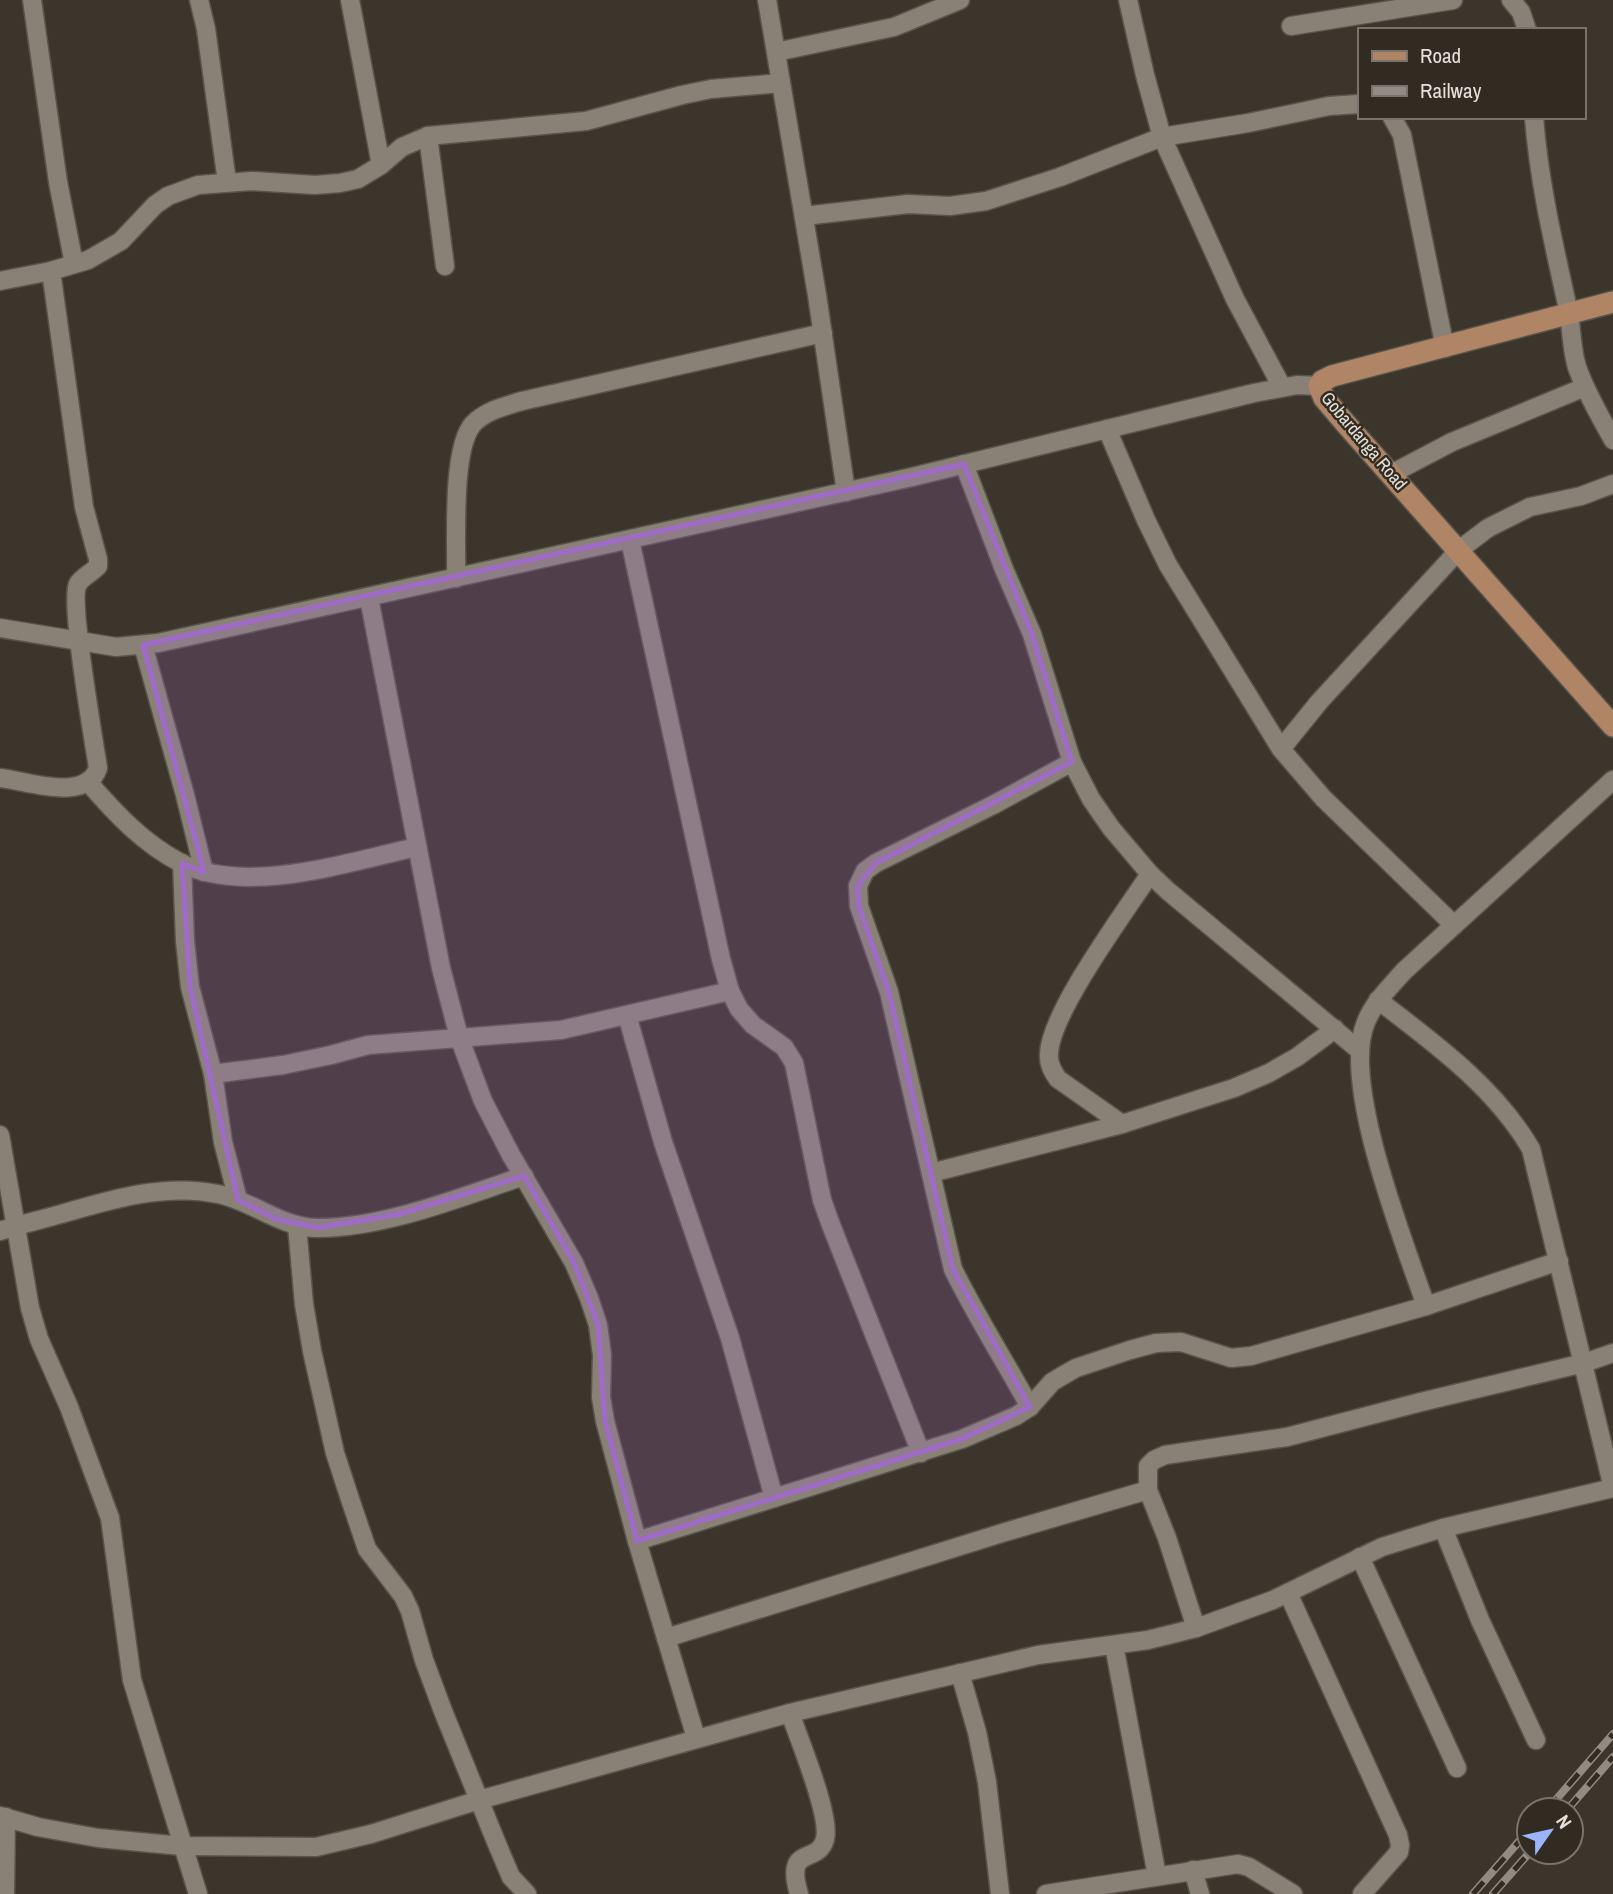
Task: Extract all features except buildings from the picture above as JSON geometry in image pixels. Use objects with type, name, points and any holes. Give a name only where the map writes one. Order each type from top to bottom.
[{"type":"main road","name":"Gobardanga Road","points":[[1613,303],[1332,376],[1322,381],[1319,386],[1324,398],[1613,726]]},
{"type":"street","points":[[32,0],[58,183],[74,264]]},
{"type":"street","points":[[199,0],[206,29],[227,182]]},
{"type":"street","points":[[350,0],[381,165]]},
{"type":"street","points":[[767,0],[823,332],[846,492]]},
{"type":"street","points":[[776,52],[894,27],[960,0]]},
{"type":"street","points":[[1128,0],[1145,75],[1163,136],[1230,289],[1282,387]]},
{"type":"street","points":[[1291,26],[1453,0]]},
{"type":"street","points":[[1511,0],[1521,12],[1526,28]]},
{"type":"street","points":[[0,281],[51,271],[106,251],[121,241],[155,205],[168,196],[198,186],[227,182],[340,183],[358,179],[381,165],[402,147],[428,136],[586,121],[682,94],[781,83]]},
{"type":"street","points":[[804,216],[908,204],[950,206],[986,201],[1060,177],[1163,136],[1248,123],[1329,106],[1358,104]]},
{"type":"street","points":[[1393,119],[1402,135],[1445,348]]},
{"type":"street","points":[[1534,119],[1540,179],[1569,313],[1571,342],[1585,387],[1613,440]]},
{"type":"street","points":[[428,136],[444,266]]},
{"type":"street","points":[[0,778],[64,788],[79,787],[95,777],[98,768],[79,641],[75,593],[78,585],[98,566],[98,559],[84,507],[51,271]]},
{"type":"street","points":[[456,578],[459,464],[465,436],[474,422],[495,409],[522,401],[823,332]]},
{"type":"street","points":[[0,628],[116,647],[143,645],[369,598],[846,492],[1282,387],[1319,386]]},
{"type":"street","points":[[1391,474],[1452,442],[1585,387]]},
{"type":"street","points":[[1107,429],[1168,565],[1281,749],[1323,798],[1454,925]]},
{"type":"street","points":[[964,464],[1003,569],[1032,634],[1072,762],[1091,799],[1111,828],[1150,874],[1359,1050]]},
{"type":"street","points":[[1281,749],[1319,702],[1459,551],[1488,528],[1530,507],[1581,496],[1613,484]]},
{"type":"street","points":[[630,540],[718,947],[730,991],[739,1009],[753,1025],[783,1047],[794,1063],[822,1200],[921,1453]]},
{"type":"street","points":[[369,598],[441,968],[459,1037],[483,1101],[574,1263],[598,1325],[602,1355],[601,1396],[605,1420],[696,1738]]},
{"type":"street","points":[[143,645],[204,872]]},
{"type":"street","points":[[1030,1407],[969,1302],[953,1269],[888,992],[859,905],[858,886],[864,871],[876,863],[1072,762]]},
{"type":"street","points":[[1426,1306],[1382,1179],[1362,1088],[1359,1050],[1365,1023],[1378,1000],[1404,971],[1613,780]]},
{"type":"street","points":[[89,783],[140,835],[182,863],[204,872],[257,878],[328,867],[417,847]]},
{"type":"street","points":[[182,863],[190,986],[214,1074],[223,1142],[238,1200]]},
{"type":"street","points":[[1122,1124],[1058,1079],[1048,1055],[1061,1015],[1150,874]]},
{"type":"street","points":[[214,1074],[295,1062],[368,1045],[561,1030],[730,991]]},
{"type":"street","points":[[5,1894],[3,1817],[38,1827],[98,1838],[182,1846],[316,1847],[371,1834],[479,1800],[790,1713],[1038,1655],[1148,1640],[1196,1628],[1287,1593],[1382,1547],[1443,1528],[1613,1489],[1531,1149],[1516,1125],[1490,1095],[1449,1056],[1378,1000]]},
{"type":"street","points":[[627,1015],[663,1142],[730,1338],[774,1498]]},
{"type":"street","points":[[931,1173],[1122,1124],[1234,1088],[1297,1057],[1335,1029]]},
{"type":"street","points":[[0,1135],[8,1228],[39,1339],[89,1457],[110,1518],[132,1680],[198,1894]]},
{"type":"street","points":[[8,1228],[102,1201],[169,1191],[202,1192],[238,1200],[276,1219],[297,1226],[318,1228],[368,1222],[448,1201],[524,1175]]},
{"type":"street","points":[[297,1226],[304,1304],[335,1454],[367,1549],[403,1596],[410,1611],[429,1673],[479,1800],[511,1877],[527,1894]]},
{"type":"street","points":[[638,1541],[921,1453],[993,1426],[1030,1407],[1052,1382],[1076,1368],[1130,1350],[1156,1343],[1181,1342],[1231,1358],[1251,1356],[1426,1306],[1559,1261]]},
{"type":"street","points":[[1196,1628],[1167,1538],[1148,1490],[1147,1466],[1154,1460],[1165,1455],[1287,1437],[1584,1363],[1613,1353]]},
{"type":"street","points":[[666,1638],[1148,1490]]},
{"type":"street","points":[[1443,1528],[1480,1620],[1536,1740]]},
{"type":"street","points":[[1360,1557],[1457,1768]]},
{"type":"street","points":[[1287,1593],[1401,1845],[1399,1852],[1362,1894]]},
{"type":"street","points":[[1114,1645],[1157,1876]]},
{"type":"street","points":[[960,1673],[987,1782],[1000,1894]]},
{"type":"street","points":[[790,1713],[822,1808],[825,1825],[825,1839],[820,1847],[800,1859],[794,1867],[799,1894]]},
{"type":"street","points":[[1046,1894],[1238,1864],[1249,1867],[1293,1894]]},
{"type":"street","points":[[1193,1870],[1200,1894]]},
{"type":"highlighted area","points":[[964,464],[1032,634],[1072,762],[876,863],[858,886],[859,906],[889,992],[953,1269],[1030,1407],[962,1439],[637,1541],[605,1421],[598,1325],[574,1263],[524,1176],[400,1214],[318,1228],[276,1219],[238,1200],[190,987],[182,863],[204,872],[143,645]]},
{"type":"railway","points":[[1559,1796],[1613,1734]]},
{"type":"railway","points":[[1579,1796],[1613,1757]]},
{"type":"railway","points":[[1473,1894],[1515,1846]]},
{"type":"railway","points":[[1493,1894],[1518,1866]]}]
